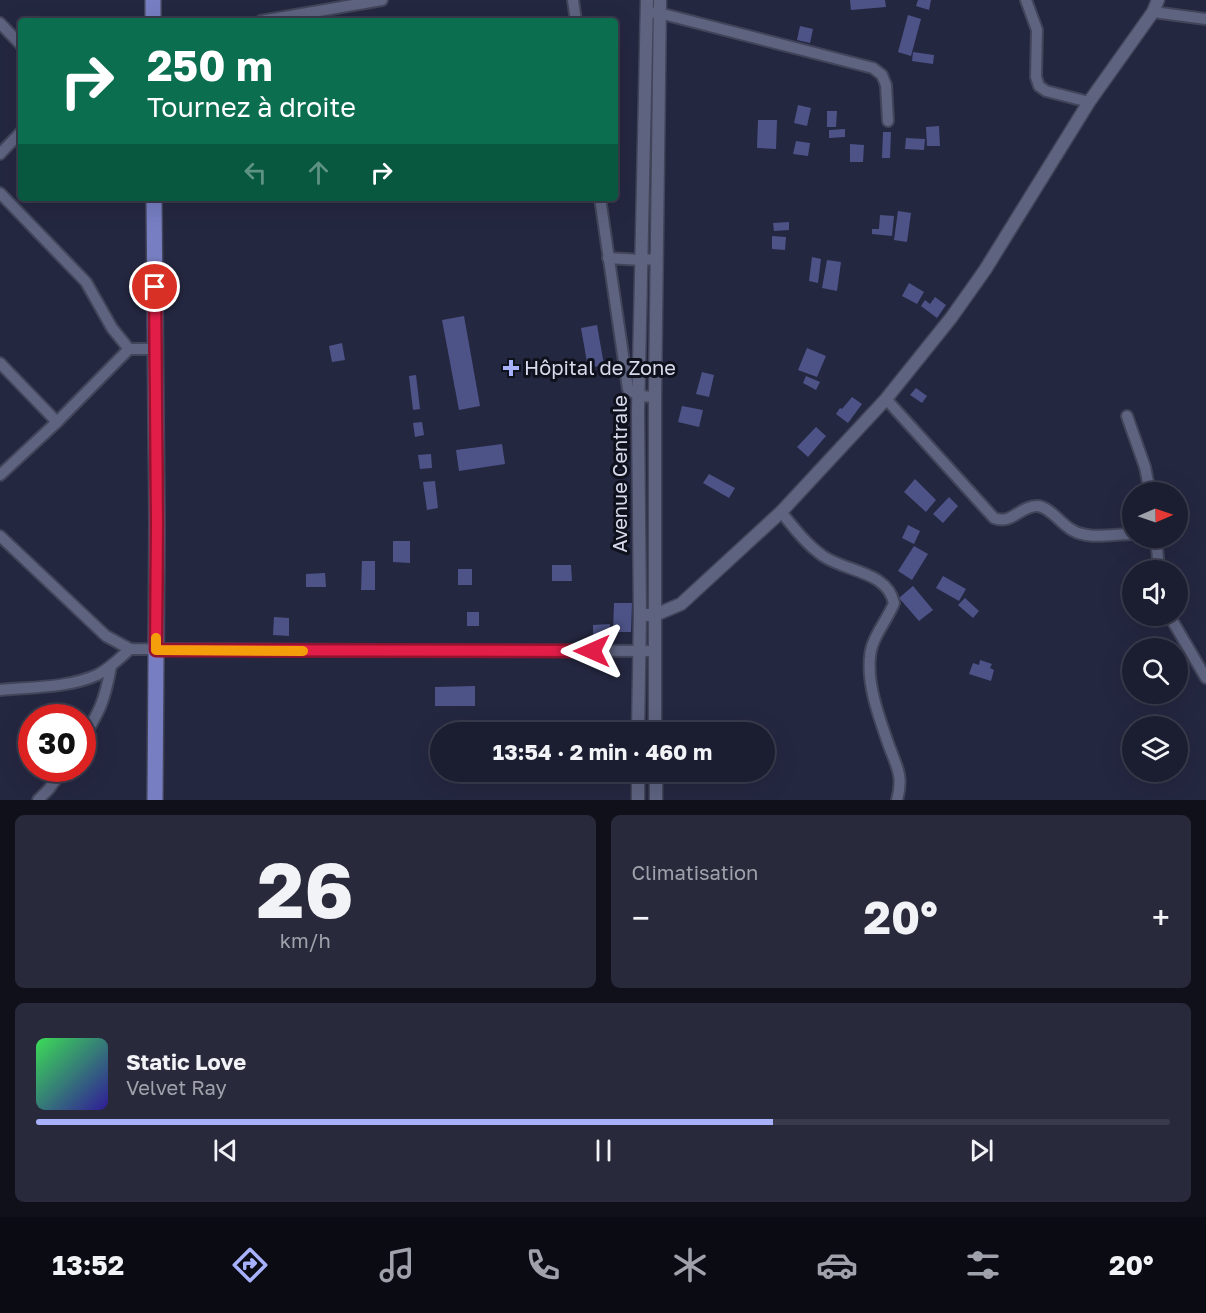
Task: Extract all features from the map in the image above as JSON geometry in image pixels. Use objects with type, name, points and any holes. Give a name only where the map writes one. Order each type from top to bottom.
[{"type":"main road","points":[[153,0],[153,18]]},
{"type":"main road","points":[[154,201],[155,800]]},
{"type":"street","points":[[278,18],[382,0]]},
{"type":"street","points":[[573,0],[576,18]]},
{"type":"street","points":[[1026,0],[1037,30],[1036,77],[1039,86],[1046,91],[1089,102]]},
{"type":"street","points":[[640,615],[655,615],[681,604],[781,512],[886,399],[951,318],[985,270],[1089,102],[1153,12],[1158,0]]},
{"type":"street","points":[[653,6],[873,68],[882,75],[886,85],[888,120]]},
{"type":"street","name":"Avenue Centrale","points":[[653,6],[657,259],[655,722]]},
{"type":"street","name":"Avenue Centrale","points":[[638,722],[641,260],[653,6]]},
{"type":"street","points":[[1153,12],[1206,20]]},
{"type":"street","points":[[0,22],[18,42]]},
{"type":"street","points":[[0,154],[18,135]]},
{"type":"street","points":[[0,193],[86,282],[112,328],[129,349]]},
{"type":"street","points":[[600,201],[628,389],[639,396],[655,397]]},
{"type":"street","points":[[608,258],[657,259]]},
{"type":"street","points":[[0,475],[57,422],[129,349],[156,349]]},
{"type":"street","points":[[0,363],[57,422]]},
{"type":"street","points":[[886,399],[994,518],[1006,520],[1034,506],[1041,506],[1072,530],[1080,533],[1122,534]]},
{"type":"street","points":[[1126,416],[1145,467],[1148,482]]},
{"type":"street","points":[[781,512],[814,549],[826,558],[870,575],[892,594],[894,603],[872,645],[870,658],[874,695],[888,744],[900,772],[901,786],[897,800]]},
{"type":"street","points":[[0,537],[106,636],[130,649],[654,651]]},
{"type":"street","points":[[1175,626],[1206,678]]},
{"type":"street","points":[[0,690],[79,681],[97,675],[130,649]]},
{"type":"street","points":[[96,718],[105,697],[111,666]]},
{"type":"street","points":[[38,800],[55,782]]},
{"type":"street","points":[[638,782],[638,800]]},
{"type":"street","points":[[656,782],[656,800]]},
{"type":"building","points":[[850,0],[885,0],[886,7],[851,10]]},
{"type":"building","points":[[918,0],[931,0],[929,10],[916,6]]},
{"type":"building","points":[[908,15],[921,19],[911,56],[898,52]]},
{"type":"building","points":[[800,26],[813,29],[810,43],[797,40]]},
{"type":"building","points":[[913,52],[934,55],[933,64],[912,61]]},
{"type":"building","points":[[798,105],[811,108],[807,126],[794,123]]},
{"type":"building","points":[[827,111],[837,111],[836,127],[827,127]]},
{"type":"building","points":[[758,120],[777,120],[776,149],[757,148]]},
{"type":"building","points":[[939,126],[940,146],[927,146],[926,127]]},
{"type":"building","points":[[845,129],[845,137],[829,138],[829,130]]},
{"type":"building","points":[[883,132],[891,132],[890,158],[882,158]]},
{"type":"building","points":[[906,138],[925,139],[924,150],[905,149]]},
{"type":"building","points":[[796,141],[810,143],[808,156],[793,154]]},
{"type":"building","points":[[850,144],[864,145],[863,162],[850,162]]},
{"type":"building","points":[[898,211],[911,213],[907,242],[894,240]]},
{"type":"building","points":[[880,215],[894,216],[892,236],[872,234],[872,229],[879,229]]},
{"type":"building","points":[[789,222],[789,230],[774,231],[773,223]]},
{"type":"building","points":[[772,236],[786,237],[785,250],[772,249]]},
{"type":"building","points":[[812,257],[821,259],[818,283],[809,281]]},
{"type":"building","points":[[827,260],[841,262],[837,291],[822,288]]},
{"type":"building","points":[[909,283],[924,292],[917,304],[902,296]]},
{"type":"building","points":[[935,297],[946,305],[937,318],[921,306],[925,300],[930,304]]},
{"type":"building","points":[[464,316],[480,406],[459,410],[442,320]]},
{"type":"building","points":[[597,325],[604,365],[588,368],[581,328]]},
{"type":"building","points":[[342,343],[345,360],[332,362],[329,346]]},
{"type":"building","points":[[807,348],[826,356],[817,377],[798,370]]},
{"type":"building","points":[[702,372],[714,375],[709,397],[696,394]]},
{"type":"building","points":[[416,375],[420,409],[413,410],[409,376]]},
{"type":"building","points":[[806,376],[820,382],[816,390],[803,383]]},
{"type":"building","points":[[916,388],[927,396],[922,403],[910,395]]},
{"type":"building","points":[[852,397],[862,404],[848,423],[836,414]]},
{"type":"building","points":[[682,406],[703,410],[699,427],[678,422]]},
{"type":"building","points":[[422,422],[424,435],[415,437],[413,423]]},
{"type":"building","points":[[816,427],[826,436],[808,457],[797,447]]},
{"type":"building","points":[[502,444],[505,464],[459,471],[456,450]]},
{"type":"building","points":[[431,454],[432,468],[420,469],[418,455]]},
{"type":"building","points":[[709,474],[735,488],[729,498],[703,483]]},
{"type":"building","points":[[915,479],[936,500],[926,512],[904,492]]},
{"type":"building","points":[[435,481],[438,508],[427,510],[423,482]]},
{"type":"building","points":[[949,497],[958,506],[943,523],[933,514]]},
{"type":"building","points":[[908,525],[920,531],[914,544],[902,538]]},
{"type":"building","points":[[393,541],[410,541],[410,563],[393,562]]},
{"type":"building","points":[[914,546],[928,554],[912,580],[898,571]]},
{"type":"building","points":[[362,561],[375,561],[375,590],[361,590]]},
{"type":"building","points":[[552,565],[571,565],[572,581],[552,581]]},
{"type":"building","points":[[458,569],[472,569],[472,585],[458,585]]},
{"type":"building","points":[[325,573],[326,587],[306,587],[306,574]]},
{"type":"building","points":[[943,576],[966,589],[959,601],[936,588]]},
{"type":"building","points":[[913,586],[933,610],[919,621],[899,598]]},
{"type":"building","points":[[965,598],[979,611],[973,618],[958,605]]},
{"type":"building","points":[[614,603],[632,603],[631,632],[613,632]]},
{"type":"building","points":[[467,612],[479,612],[479,626],[467,626]]},
{"type":"building","points":[[274,617],[289,618],[289,636],[273,635]]},
{"type":"building","points":[[610,624],[610,638],[593,638],[593,625]]},
{"type":"building","points":[[980,660],[992,664],[990,668],[994,670],[991,681],[969,674],[973,663],[979,665]]},
{"type":"building","points":[[475,686],[475,706],[435,706],[435,687]]},
{"type":"slow traffic","points":[[156,638],[156,650],[303,651]]},
{"type":"place","name":"Hôpital de Zone","points":[[511,368]]},
{"type":"route","points":[[155,287],[156,650],[592,651]]}]
